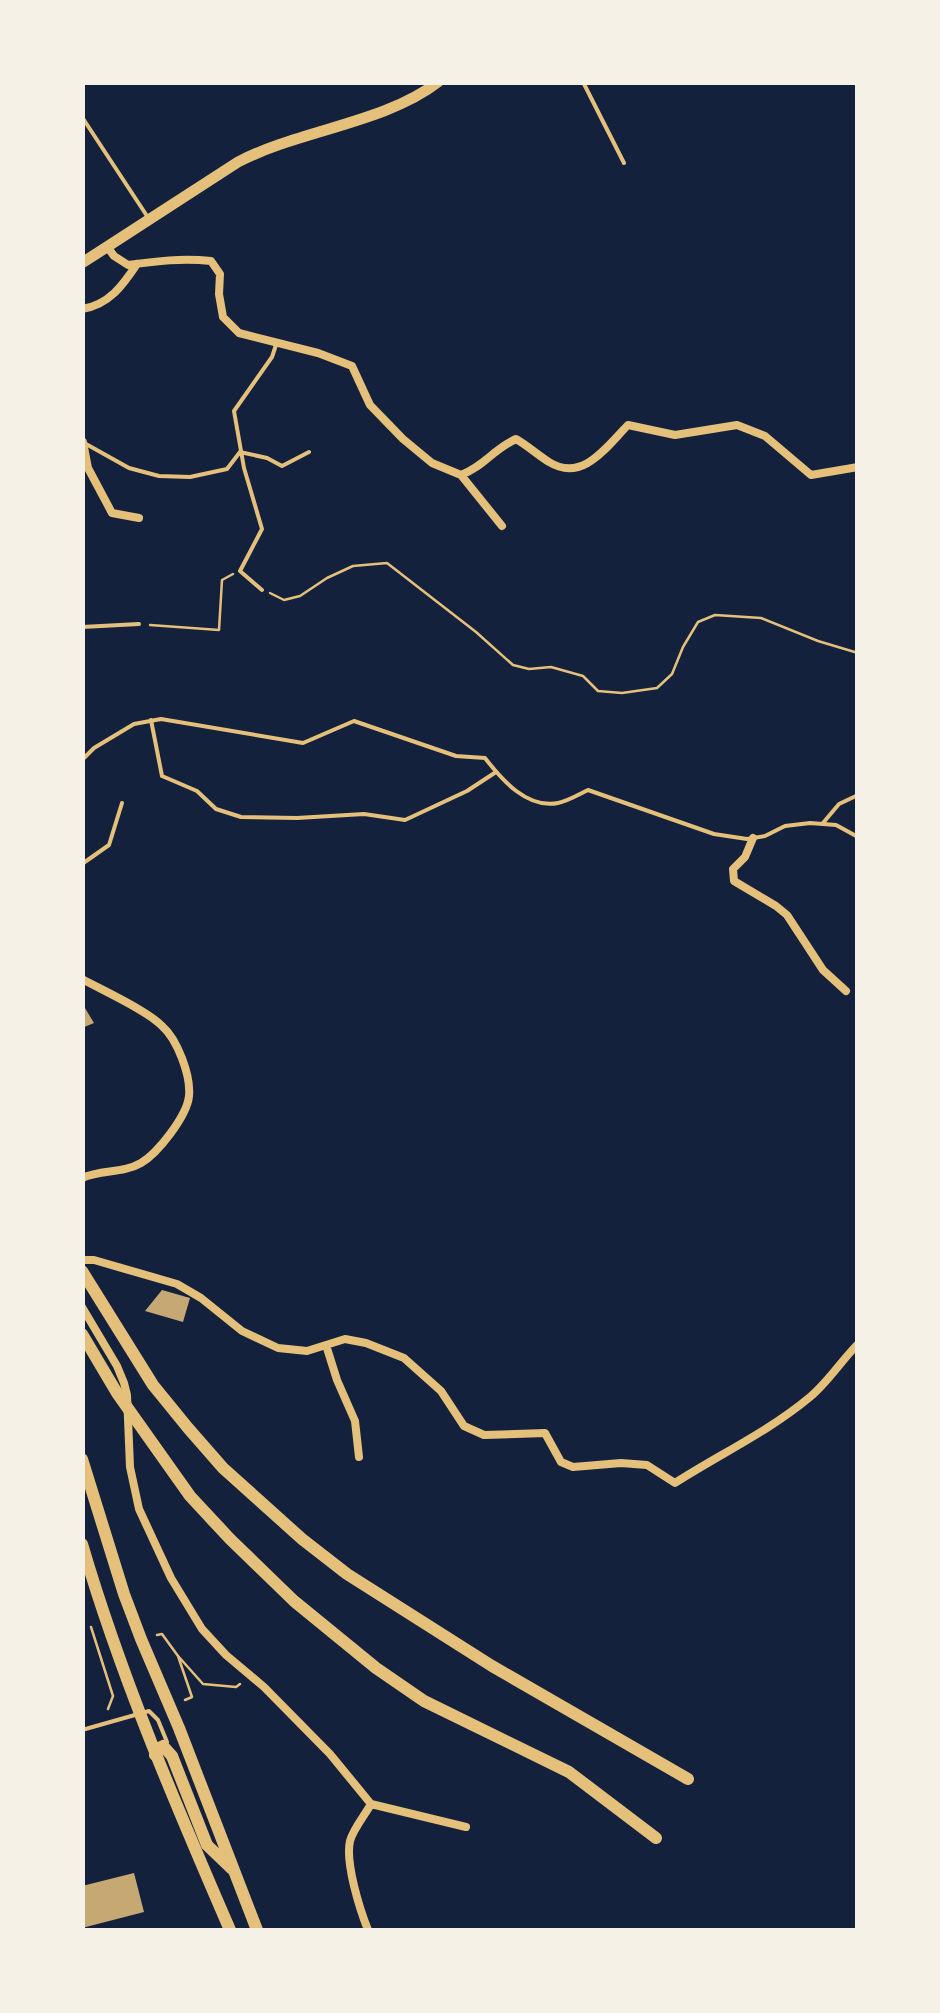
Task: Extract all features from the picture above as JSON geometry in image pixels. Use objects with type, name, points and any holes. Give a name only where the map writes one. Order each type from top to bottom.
[{"type":"main road","points":[[82,263],[263,148],[363,118],[438,82]]},
{"type":"main road","points":[[82,1271],[154,1385],[222,1468],[290,1530],[347,1574],[492,1666],[688,1779]]},
{"type":"main road","points":[[82,1334],[117,1393],[190,1496],[294,1601],[376,1668],[424,1700],[569,1772],[656,1838]]},
{"type":"main road","points":[[82,1459],[141,1639],[257,1930]]},
{"type":"main road","points":[[82,1544],[138,1712],[226,1927]]},
{"type":"main road","points":[[155,1755],[162,1746],[172,1756],[207,1845],[234,1871]]},
{"type":"street","points":[[108,248],[128,265],[176,259],[211,262],[220,274],[223,316],[239,333],[352,366],[370,406],[432,462],[460,476],[502,526]]},
{"type":"street","points":[[82,309],[110,298],[137,264]]},
{"type":"street","points":[[460,476],[479,468],[501,446],[516,439],[552,464],[567,469],[593,462],[628,425],[675,435],[737,425],[766,436],[811,475],[858,467]]},
{"type":"street","points":[[83,442],[88,468],[112,514],[139,518]]},
{"type":"street","points":[[753,838],[745,857],[733,868],[734,881],[787,916],[822,970],[846,991]]},
{"type":"street","points":[[82,979],[160,1023],[175,1040],[190,1093],[182,1116],[150,1157],[126,1170],[96,1172],[82,1178]]},
{"type":"street","points":[[82,1260],[177,1284],[242,1331],[278,1348],[307,1351],[345,1340],[366,1342],[404,1358],[441,1392],[464,1426],[484,1436],[545,1433],[561,1462],[573,1467],[621,1462],[647,1465],[675,1483],[714,1457],[745,1443],[813,1395],[858,1344]]},
{"type":"street","points":[[82,1307],[124,1383],[130,1467],[139,1509],[171,1578],[202,1629],[330,1754],[371,1804],[466,1827]]},
{"type":"street","points":[[326,1345],[356,1422],[359,1457]]},
{"type":"street","points":[[368,1930],[352,1873],[350,1841],[371,1804]]},
{"type":"lane","points":[[583,82],[624,164]]},
{"type":"lane","points":[[82,117],[149,220]]},
{"type":"lane","points":[[262,590],[240,571],[262,529],[240,452],[234,410],[272,357],[277,342]]},
{"type":"lane","points":[[83,442],[129,468],[159,476],[190,477],[227,469],[240,452]]},
{"type":"lane","points":[[240,452],[282,466],[309,452]]},
{"type":"lane","points":[[82,627],[139,624]]},
{"type":"lane","points":[[82,760],[111,737],[151,720],[303,743],[354,721],[456,756],[486,758],[501,778],[532,802],[555,804],[588,790],[714,834],[746,839],[765,836],[786,826],[822,824],[836,825],[858,836]]},
{"type":"lane","points":[[151,720],[162,776],[196,791],[216,809],[241,817],[364,814],[404,820],[467,791],[496,772]]},
{"type":"lane","points":[[822,824],[839,804],[858,796]]},
{"type":"lane","points":[[82,864],[109,846],[122,802]]},
{"type":"lane","points":[[82,1730],[144,1710],[154,1714],[172,1756]]},
{"type":"path","points":[[262,590],[284,600],[300,596],[354,566],[387,563],[513,666],[551,668],[583,676],[598,691],[610,693],[658,688],[672,674],[698,622],[715,615],[761,618],[858,653]]},
{"type":"path","points":[[139,624],[219,630],[222,580],[240,571]]},
{"type":"path","points":[[90,1627],[113,1696],[108,1709]]},
{"type":"path","points":[[141,1639],[162,1634],[202,1684],[236,1687],[250,1675]]},
{"type":"path","points":[[169,1705],[192,1698],[178,1656]]},
{"type":"building","points":[[82,1003],[94,1023],[82,1028]]},
{"type":"building","points":[[162,1290],[190,1298],[183,1322],[145,1311]]},
{"type":"building","points":[[134,1873],[144,1912],[82,1928],[82,1886]]}]
